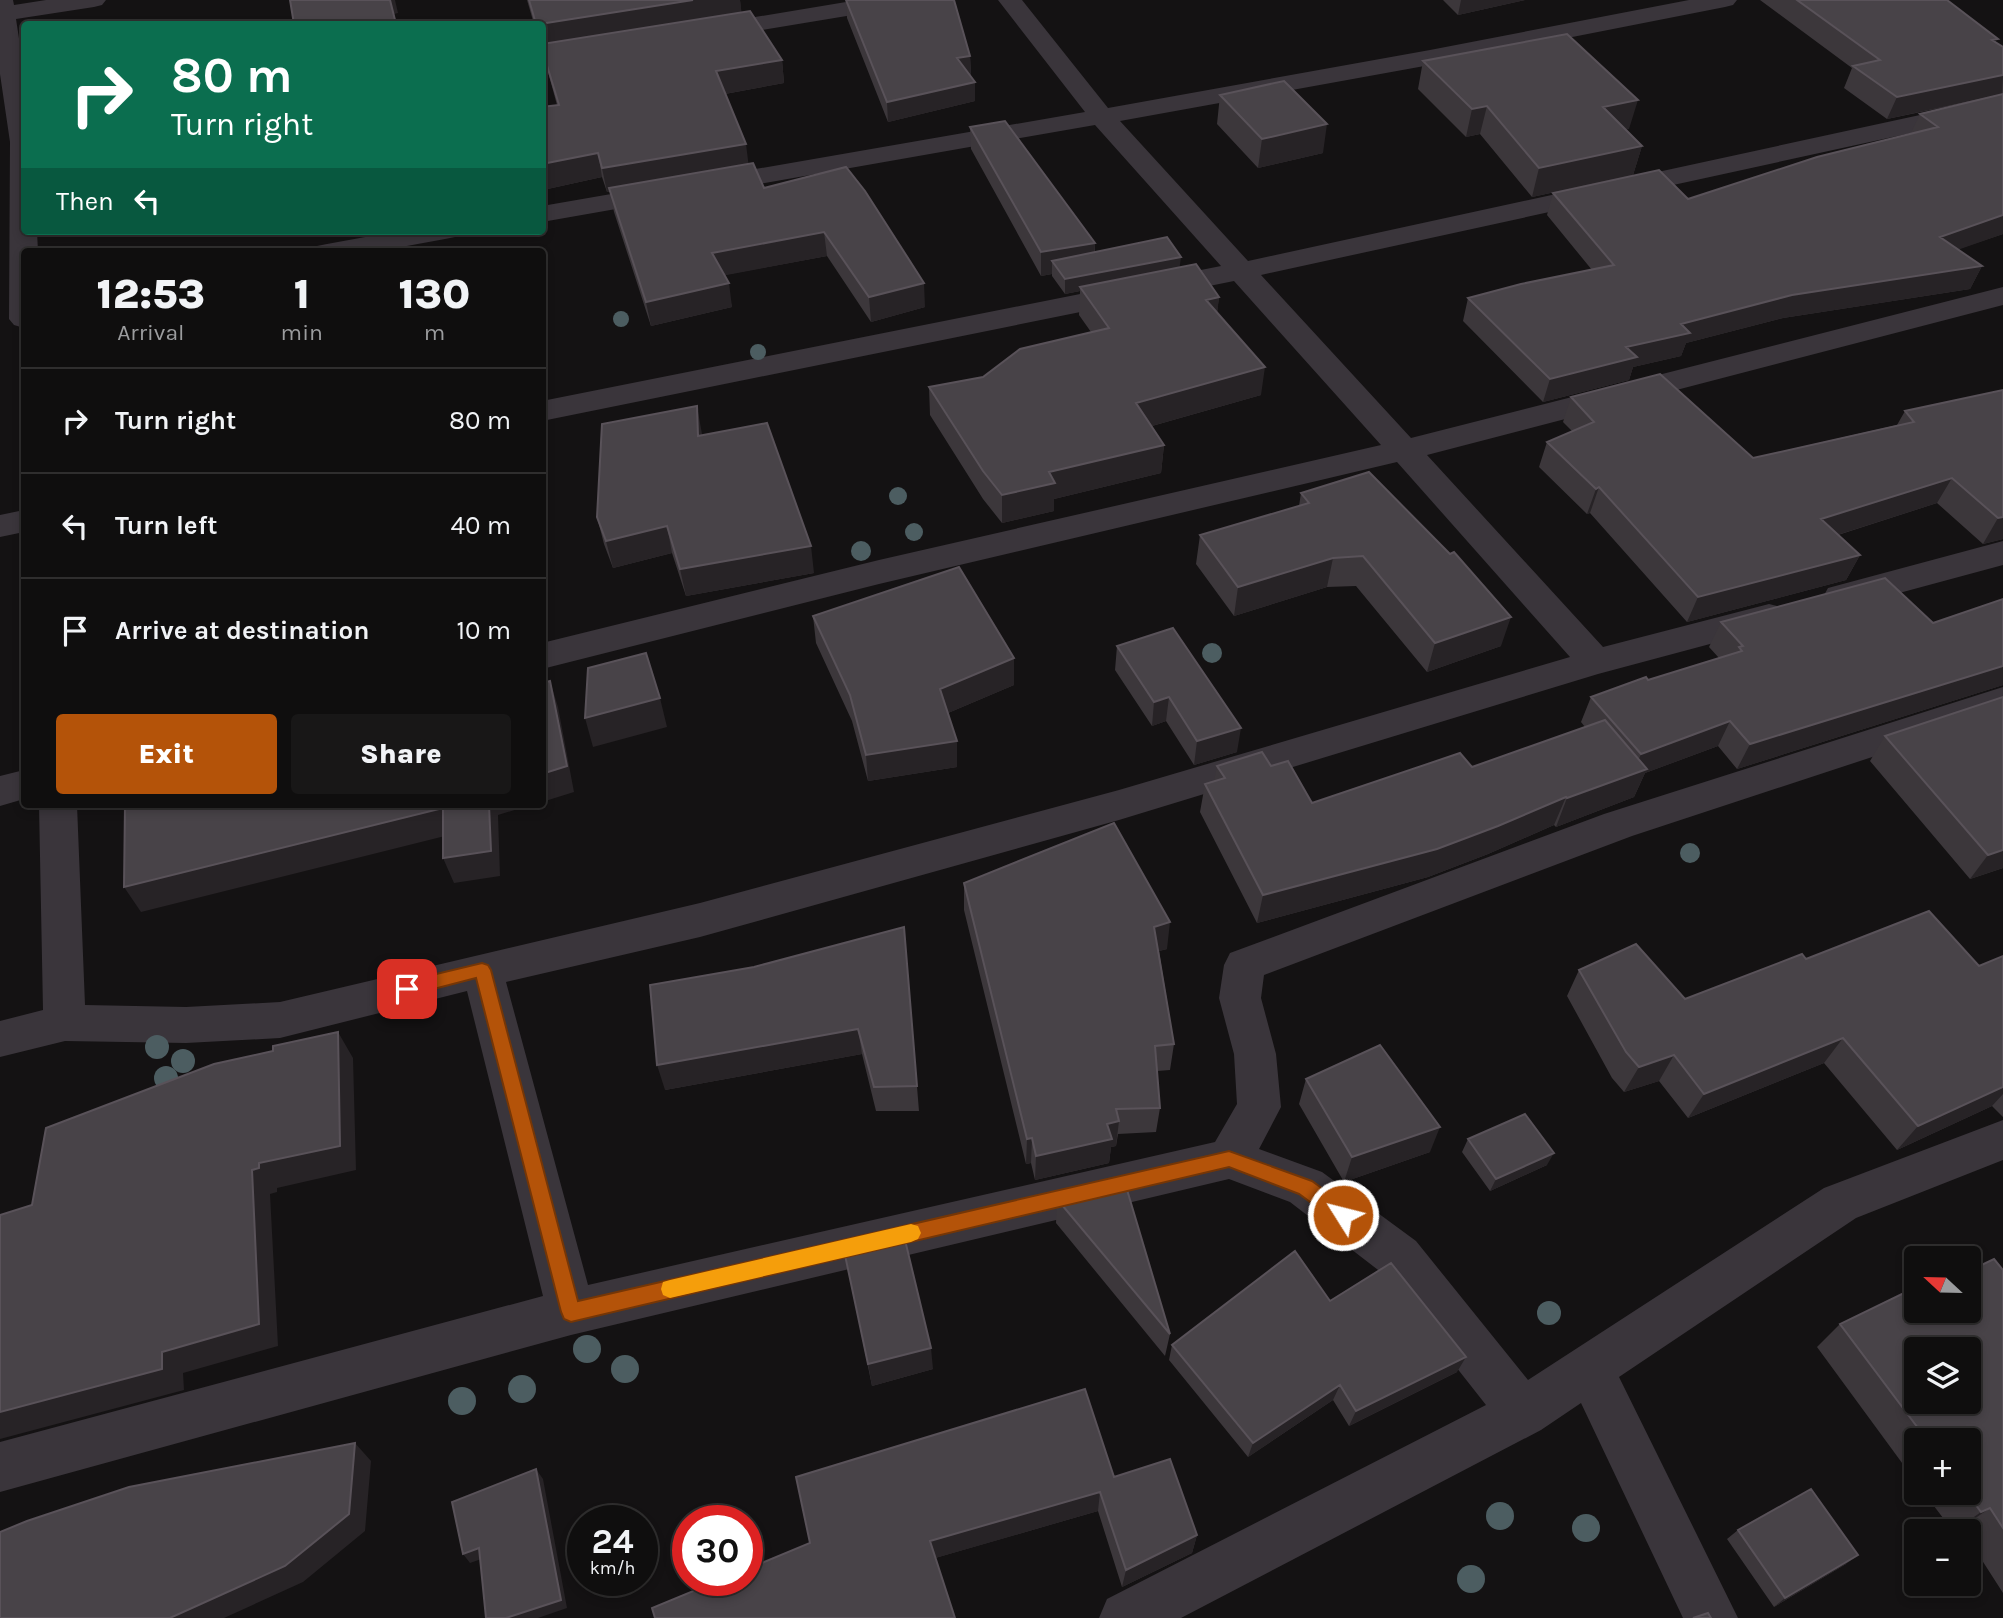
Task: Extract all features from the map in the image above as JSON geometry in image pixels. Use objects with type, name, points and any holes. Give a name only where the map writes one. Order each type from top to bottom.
[{"type":"street","points":[[21,125],[1,9],[94,0]]},
{"type":"street","points":[[688,36],[901,0]]},
{"type":"street","points":[[1010,0],[1102,117],[1596,662]]},
{"type":"street","points":[[546,213],[1556,35],[1725,0]]},
{"type":"street","points":[[546,410],[1241,271],[2003,105]]},
{"type":"street","points":[[349,248],[423,235]]},
{"type":"street","points":[[546,655],[879,572],[1406,450],[2003,296]]},
{"type":"street","points":[[0,320],[21,317]]},
{"type":"street","points":[[0,526],[21,522]]},
{"type":"street","points":[[0,1039],[65,1023],[186,1025],[281,1020],[700,920],[1119,805],[1596,662],[2003,553]]},
{"type":"street","points":[[1229,1159],[1259,1107],[1255,1054],[1240,998],[1245,965],[1618,825],[2003,700]]},
{"type":"street","points":[[0,791],[21,786]]},
{"type":"street","points":[[58,808],[65,1023]]},
{"type":"street","points":[[482,970],[571,1312]]},
{"type":"street","points":[[1126,1618],[1523,1412],[1840,1203],[2003,1140]]},
{"type":"street","points":[[0,1467],[571,1312],[1229,1159],[1306,1187],[1399,1257],[1523,1412]]},
{"type":"street","points":[[1590,1368],[1711,1618]]},
{"type":"building","points":[[290,0],[390,0],[395,21],[294,21]]},
{"type":"building","points":[[529,0],[693,0],[546,23],[535,21]]},
{"type":"building","points":[[846,0],[954,0],[970,56],[957,58],[975,82],[887,102]]},
{"type":"building","points":[[1797,0],[1947,0],[1998,39],[1992,40],[2003,47],[2003,75],[1897,97],[1853,66],[1880,60]]},
{"type":"building","points":[[750,11],[782,60],[716,71],[746,144],[602,168],[598,153],[546,163],[546,107],[559,105],[546,62],[546,43]]},
{"type":"building","points":[[1567,34],[1638,100],[1603,107],[1642,146],[1539,168],[1487,106],[1472,109],[1423,61]]},
{"type":"building","points":[[1284,81],[1327,124],[1262,139],[1220,95]]},
{"type":"building","points":[[2003,94],[2003,215],[1940,237],[1982,266],[1792,295],[1681,324],[1690,333],[1626,347],[1637,357],[1550,379],[1468,298],[1614,265],[1553,193],[1659,170],[1688,199],[1817,157],[1938,127],[1920,114]]},
{"type":"building","points":[[1005,121],[1095,243],[1041,252],[970,127]]},
{"type":"building","points":[[753,163],[764,188],[846,167],[865,191],[924,283],[869,297],[824,232],[712,253],[729,283],[646,302],[609,188]]},
{"type":"building","points":[[1167,237],[1181,257],[1065,279],[1052,261]]},
{"type":"building","points":[[1196,264],[1219,297],[1206,300],[1265,367],[1136,403],[1164,445],[1049,472],[1055,483],[1002,495],[983,471],[929,387],[983,377],[1020,349],[1109,328],[1080,287]]},
{"type":"building","points":[[1660,374],[1753,458],[1914,422],[1905,411],[2003,390],[2003,517],[1998,518],[1952,478],[1821,519],[1860,555],[1698,597],[1599,487],[1596,489],[1547,442],[1594,422],[1571,397]]},
{"type":"building","points":[[697,406],[698,436],[767,423],[811,546],[680,569],[667,526],[606,541],[597,517],[602,424]]},
{"type":"building","points":[[1369,472],[1450,554],[1454,552],[1511,617],[1435,643],[1363,556],[1333,558],[1238,587],[1200,535],[1309,503],[1301,493]]},
{"type":"building","points":[[959,567],[1014,658],[940,689],[957,741],[866,755],[850,695],[813,616]]},
{"type":"building","points":[[1885,578],[1933,623],[2003,599],[2003,666],[1750,744],[1730,721],[1641,754],[1591,697],[1646,677],[1648,680],[1742,651],[1739,647],[1743,646],[1721,622]]},
{"type":"building","points":[[1173,628],[1241,728],[1197,741],[1169,697],[1154,702],[1117,646]]},
{"type":"building","points":[[646,653],[660,698],[585,718],[588,668]]},
{"type":"building","points":[[550,681],[567,766],[546,773],[546,682]]},
{"type":"building","points":[[2003,697],[2003,850],[1988,855],[1885,736]]},
{"type":"building","points":[[1605,720],[1647,769],[1566,797],[1437,849],[1263,895],[1205,784],[1225,778],[1217,766],[1262,752],[1271,766],[1288,761],[1312,803],[1460,753],[1472,767]]},
{"type":"building","points":[[125,808],[443,808],[124,887]]},
{"type":"building","points":[[443,808],[489,808],[491,851],[443,858]]},
{"type":"building","points":[[1114,823],[1170,922],[1154,927],[1174,1044],[1155,1046],[1160,1108],[1116,1109],[1119,1121],[1107,1124],[1112,1139],[1036,1156],[1032,1138],[1027,1139],[964,883]]},
{"type":"building","points":[[1929,911],[1979,966],[2003,956],[2003,1087],[1918,1126],[1843,1038],[1704,1094],[1674,1055],[1639,1067],[1626,1052],[1579,970],[1636,944],[1685,999],[1802,954],[1806,959]]},
{"type":"building","points":[[904,927],[917,1086],[874,1087],[858,1029],[657,1065],[650,985],[754,967]]},
{"type":"building","points":[[338,1032],[340,1146],[259,1163],[259,1168],[252,1170],[259,1324],[162,1352],[162,1369],[0,1412],[0,1215],[32,1205],[46,1128],[214,1064],[273,1051],[273,1046]]},
{"type":"building","points":[[1380,1045],[1440,1127],[1352,1157],[1306,1079]]},
{"type":"building","points":[[1525,1114],[1554,1153],[1496,1179],[1468,1139]]},
{"type":"building","points":[[1125,1183],[1170,1334],[1057,1199]]},
{"type":"building","points":[[905,1240],[931,1348],[868,1364],[845,1255]]},
{"type":"building","points":[[1295,1251],[1330,1301],[1391,1263],[1466,1357],[1356,1411],[1340,1385],[1253,1443],[1172,1345]]},
{"type":"building","points":[[1994,1259],[2003,1270],[2003,1528],[1990,1508],[1981,1512],[1976,1505],[1981,1505],[1981,1428],[1918,1428],[1908,1414],[1981,1414],[1981,1337],[1904,1337],[1904,1409],[1840,1324],[1904,1293],[1904,1323],[1981,1323],[1981,1265]]},
{"type":"building","points":[[1085,1389],[1114,1477],[1170,1459],[1197,1535],[1126,1570],[1100,1492],[930,1541],[955,1618],[655,1618],[652,1608],[681,1596],[763,1596],[763,1562],[810,1543],[796,1477]]},
{"type":"building","points":[[355,1443],[349,1514],[285,1566],[170,1618],[0,1618],[0,1532],[129,1487]]},
{"type":"building","points":[[536,1469],[561,1600],[506,1618],[486,1618],[479,1548],[463,1554],[452,1502]]},
{"type":"building","points":[[1811,1489],[1858,1555],[1785,1598],[1738,1530]]},
{"type":"building","points":[[1708,1613],[1711,1618],[1693,1618]]},
{"type":"slow traffic","points":[[670,1289],[911,1233]]},
{"type":"route","points":[[407,989],[482,970],[571,1312],[1229,1159],[1306,1187],[1343,1215]]}]
